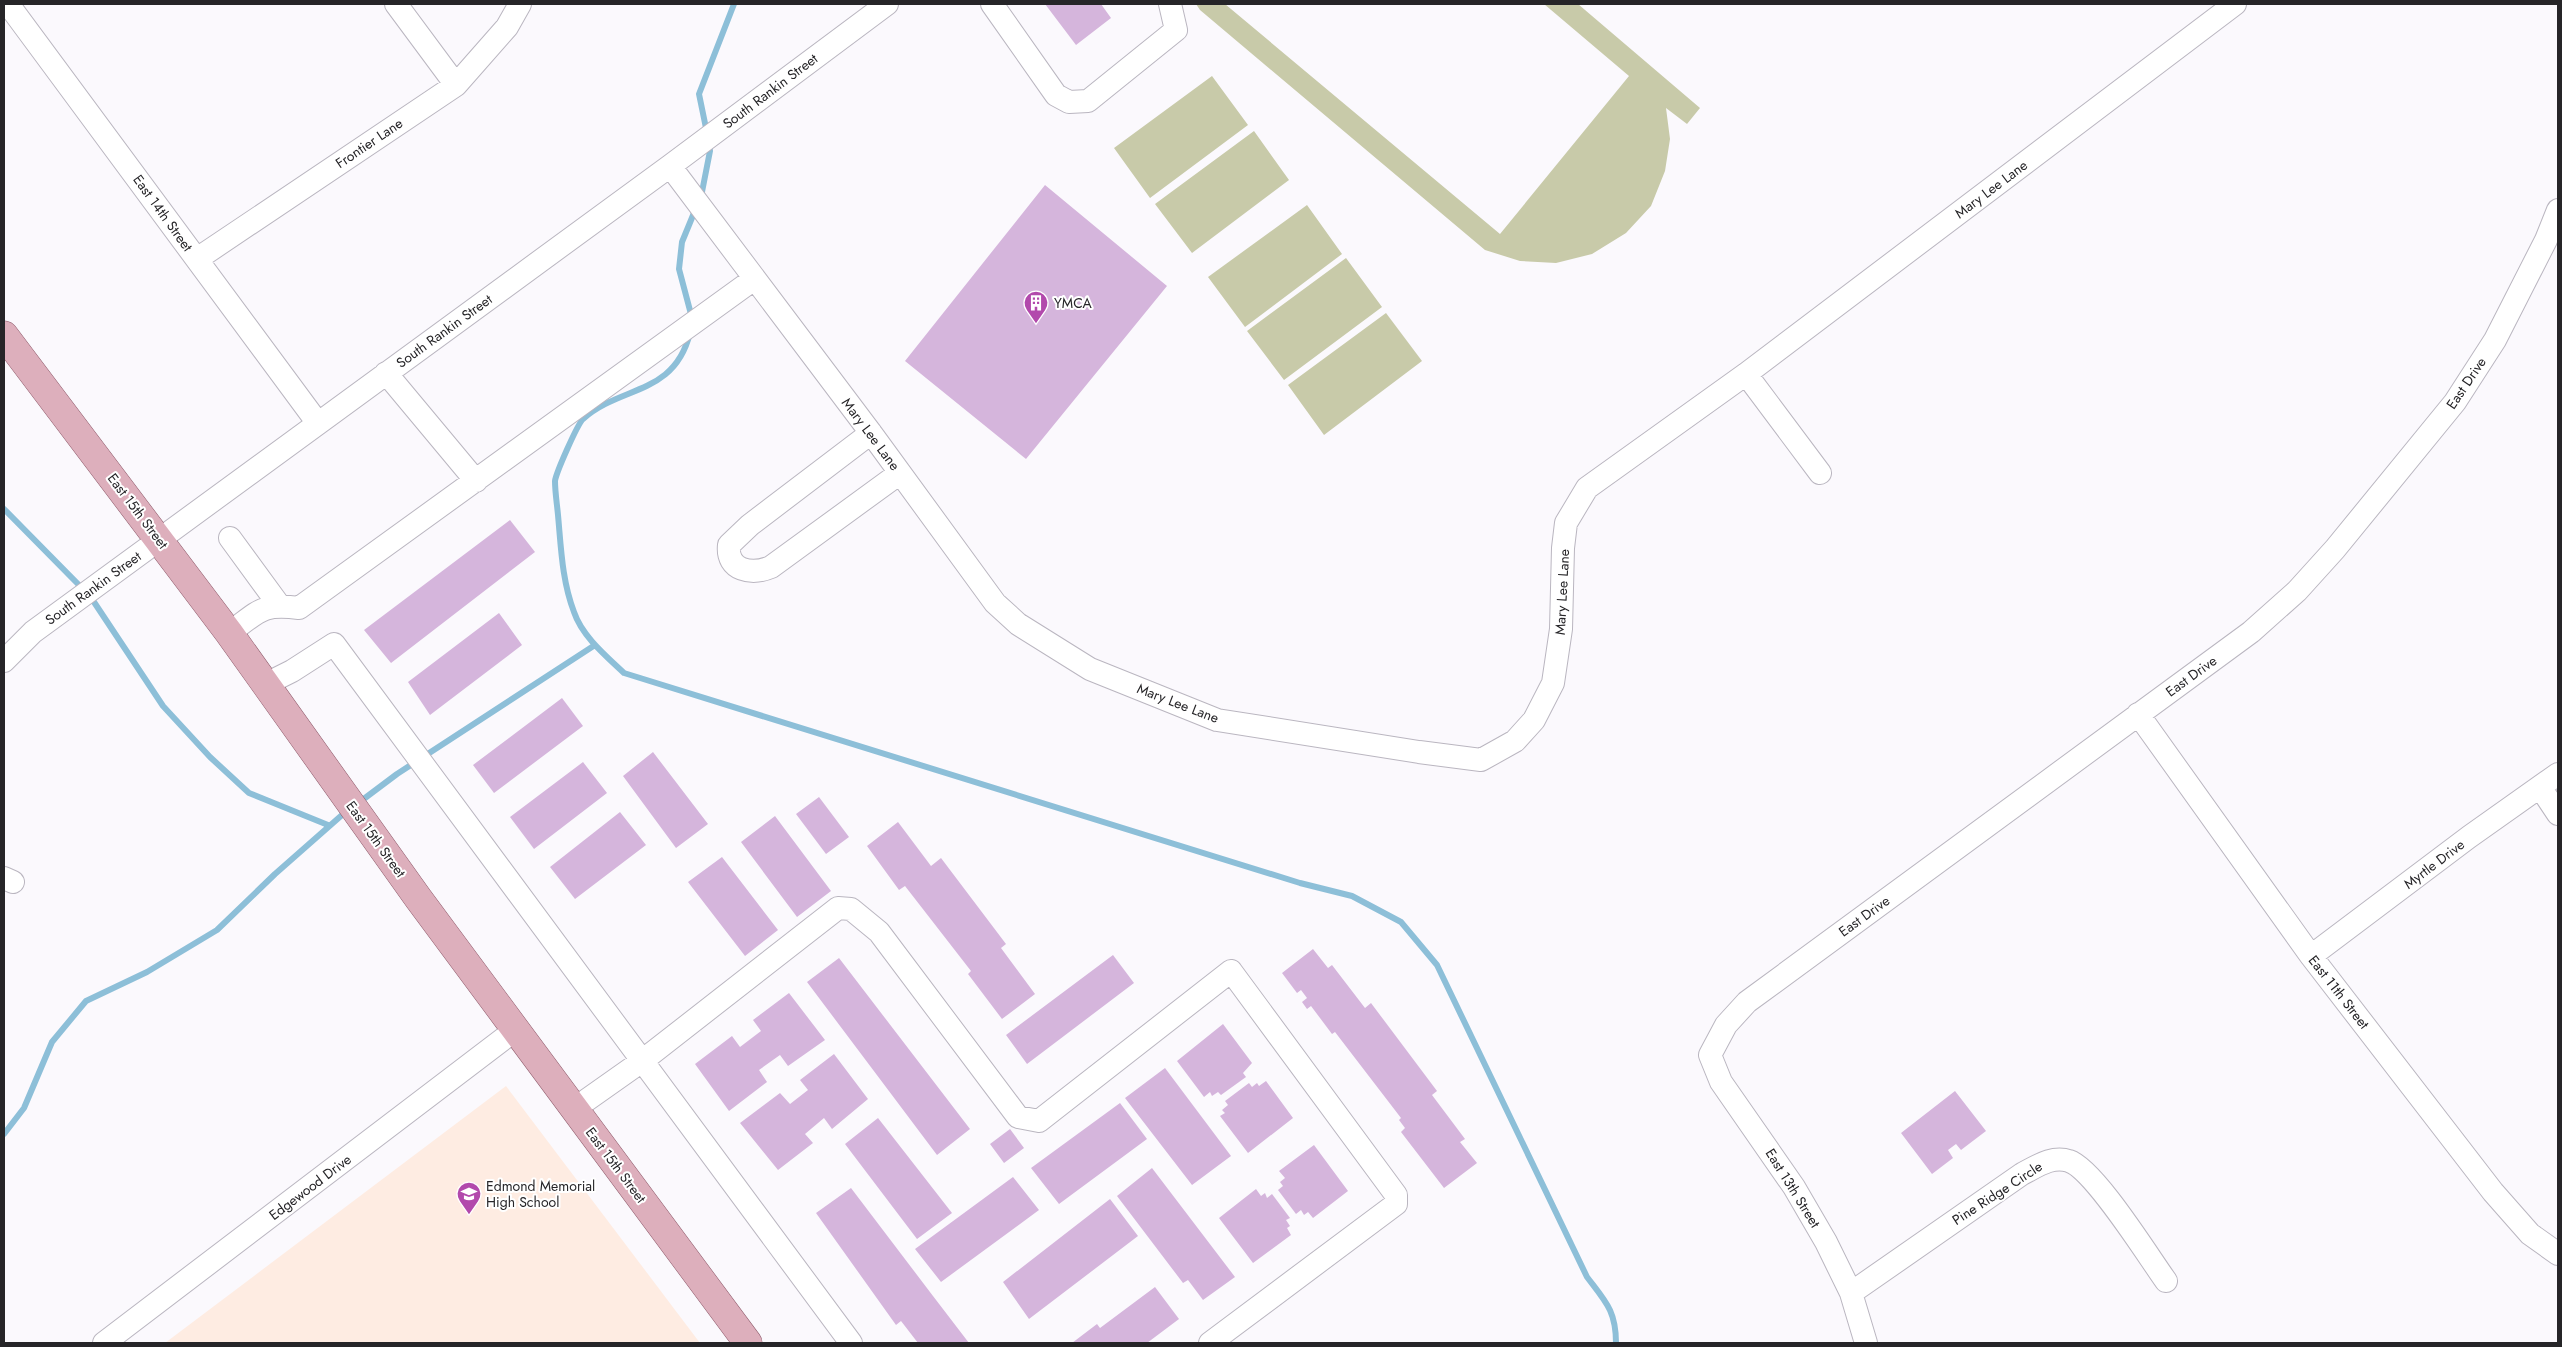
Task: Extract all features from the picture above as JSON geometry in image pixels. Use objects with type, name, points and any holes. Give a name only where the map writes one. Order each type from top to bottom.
[{"type":"main road","name":"East 15th Street","points":[[4,335],[266,684],[516,1030],[748,1343]]},
{"type":"street","name":"East 14th Street","points":[[8,4],[317,422]]},
{"type":"street","points":[[396,4],[456,84]]},
{"type":"street","name":"Frontier Lane","points":[[197,259],[456,84],[507,26],[520,4]]},
{"type":"street","name":"South Rankin Street","points":[[4,661],[33,632],[317,422],[670,166],[887,4]]},
{"type":"street","points":[[992,4],[1056,94],[1069,102],[1088,101],[1176,30],[1170,4]]},
{"type":"street","name":"Mary Lee Lane","points":[[670,166],[871,433],[995,603],[1018,624],[1090,669],[1217,720],[1428,754],[1481,760],[1515,741],[1534,720],[1554,683],[1561,629],[1563,548],[1566,523],[1587,488],[1746,374],[2235,4]]},
{"type":"street","name":"East Drive","points":[[1716,1042],[1726,1025],[1747,1002],[2251,632],[2297,591],[2335,550],[2455,402],[2495,340],[2552,243],[2558,210]]},
{"type":"street","points":[[228,633],[265,607],[300,608],[754,279]]},
{"type":"street","points":[[386,373],[476,481]]},
{"type":"street","points":[[1746,374],[1820,473]]},
{"type":"street","points":[[871,433],[750,525],[729,545],[728,552],[735,566],[746,572],[759,572],[770,567],[900,473]]},
{"type":"street","points":[[230,538],[279,606]]},
{"type":"street","points":[[266,684],[292,671],[334,644],[851,1343]]},
{"type":"street","name":"East 11th Street","points":[[2138,714],[2311,956],[2493,1192],[2530,1234],[2558,1254]]},
{"type":"street","name":"Myrtle Drive","points":[[2311,956],[2469,837],[2558,774]]},
{"type":"street","points":[[2540,787],[2558,814]]},
{"type":"street","points":[[574,1109],[642,1061],[838,908],[851,908],[879,932],[1018,1117],[1039,1121],[1231,971],[1396,1194],[1396,1204],[1210,1343]]},
{"type":"street","name":"Edgewood Drive","points":[[104,1343],[516,1030]]},
{"type":"street","name":"East 13th Street","points":[[1716,1042],[1710,1055],[1721,1082],[1794,1187],[1826,1242],[1851,1293],[1866,1343]]},
{"type":"street","name":"Pine Ridge Circle","points":[[1851,1293],[2022,1174],[2049,1160],[2069,1161],[2091,1176],[2166,1281]]},
{"type":"shaded area","name":"Edmond Memorial High School","points":[[506,1086],[700,1343],[165,1343]]},
{"type":"green space","points":[[1196,4],[1225,4],[1500,234],[1629,76],[1544,4],[1578,4],[1700,108],[1687,124],[1666,108],[1670,139],[1665,171],[1651,206],[1626,233],[1592,254],[1556,263],[1520,261],[1485,250],[1200,10]]},
{"type":"green space","points":[[1212,76],[1248,125],[1150,198],[1114,148]]},
{"type":"green space","points":[[1254,131],[1289,180],[1192,253],[1155,204]]},
{"type":"green space","points":[[1307,205],[1342,254],[1245,327],[1208,277]]},
{"type":"green space","points":[[1346,258],[1382,307],[1284,380],[1247,331]]},
{"type":"green space","points":[[1386,313],[1422,361],[1324,435],[1288,385]]},
{"type":"building","points":[[1045,4],[1101,4],[1111,18],[1076,45]]},
{"type":"building","name":"YMCA","points":[[1045,185],[1167,286],[1026,459],[905,361]]},
{"type":"building","points":[[510,520],[535,552],[391,663],[364,630]]},
{"type":"building","points":[[499,613],[522,645],[430,715],[408,682]]},
{"type":"building","points":[[562,698],[583,726],[494,793],[473,765]]},
{"type":"building","points":[[653,752],[708,824],[676,848],[623,776]]},
{"type":"building","points":[[583,762],[607,793],[534,849],[510,817]]},
{"type":"building","points":[[819,797],[849,837],[826,854],[796,814]]},
{"type":"building","points":[[620,812],[646,845],[575,899],[550,867]]},
{"type":"building","points":[[775,816],[831,891],[797,917],[741,842]]},
{"type":"building","points":[[898,822],[931,866],[941,858],[1006,944],[1001,948],[1035,994],[1002,1019],[968,974],[971,971],[905,886],[899,890],[867,846]]},
{"type":"building","points":[[722,857],[778,930],[745,956],[688,882]]},
{"type":"building","points":[[1313,949],[1328,968],[1332,965],[1365,1008],[1371,1003],[1437,1091],[1432,1095],[1465,1139],[1460,1142],[1477,1163],[1444,1188],[1401,1132],[1405,1128],[1399,1120],[1401,1118],[1335,1032],[1332,1034],[1311,1006],[1307,1009],[1302,1002],[1307,998],[1301,990],[1297,993],[1282,973]]},
{"type":"building","points":[[1113,955],[1134,983],[1027,1064],[1006,1035]]},
{"type":"building","points":[[839,958],[970,1129],[937,1155],[807,982]]},
{"type":"building","points":[[789,993],[825,1040],[788,1066],[780,1055],[759,1070],[767,1082],[729,1111],[695,1064],[732,1036],[740,1047],[761,1031],[753,1020]]},
{"type":"building","points":[[1223,1024],[1252,1063],[1243,1073],[1246,1077],[1221,1095],[1218,1092],[1212,1096],[1210,1092],[1204,1097],[1177,1061]]},
{"type":"building","points":[[834,1054],[868,1099],[832,1129],[824,1118],[805,1134],[813,1143],[778,1170],[740,1123],[780,1093],[790,1104],[808,1090],[800,1080]]},
{"type":"building","points":[[1165,1068],[1231,1156],[1192,1185],[1125,1098]]},
{"type":"building","points":[[1266,1081],[1293,1118],[1248,1153],[1220,1116],[1225,1113],[1222,1110],[1228,1105],[1225,1101],[1249,1083],[1252,1087],[1257,1083],[1259,1086]]},
{"type":"building","points":[[1955,1091],[1986,1131],[1961,1150],[1956,1144],[1948,1150],[1953,1158],[1932,1174],[1901,1133]]},
{"type":"building","points":[[1120,1103],[1147,1139],[1059,1204],[1031,1168]]},
{"type":"building","points":[[878,1118],[952,1213],[917,1239],[845,1144]]},
{"type":"building","points":[[1010,1129],[1024,1148],[1004,1163],[990,1144]]},
{"type":"building","points":[[1314,1145],[1348,1191],[1313,1218],[1308,1212],[1304,1215],[1301,1210],[1296,1214],[1278,1190],[1283,1186],[1280,1182],[1285,1178],[1279,1171]]},
{"type":"building","points":[[1152,1168],[1235,1277],[1203,1300],[1188,1280],[1183,1283],[1117,1196]]},
{"type":"building","points":[[1013,1177],[1039,1210],[941,1282],[915,1249]]},
{"type":"building","points":[[851,1188],[969,1343],[918,1343],[901,1321],[896,1325],[816,1213]]},
{"type":"building","points":[[1256,1189],[1261,1196],[1265,1193],[1267,1198],[1272,1194],[1290,1218],[1286,1220],[1290,1226],[1287,1228],[1291,1235],[1253,1263],[1219,1218]]},
{"type":"building","points":[[1110,1199],[1138,1236],[1029,1319],[1003,1282]]},
{"type":"building","points":[[1155,1287],[1179,1319],[1147,1343],[1072,1343],[1097,1324],[1100,1328]]},
{"type":"waterway","points":[[707,133],[699,94],[734,4]]},
{"type":"waterway","points":[[701,197],[710,151],[709,143]]},
{"type":"waterway","points":[[692,318],[679,269],[682,242],[696,208]]},
{"type":"waterway","points":[[690,333],[682,353],[672,368],[659,379],[598,408],[583,419],[556,476],[556,494],[567,588],[578,621],[595,645],[624,673],[1300,883],[1352,896],[1401,922],[1437,965],[1587,1277],[1609,1307],[1616,1332],[1616,1343]]},
{"type":"waterway","points":[[4,509],[78,584]]},
{"type":"waterway","points":[[94,602],[163,706],[210,757],[249,793],[328,825]]},
{"type":"waterway","points":[[365,798],[397,774],[595,645]]},
{"type":"waterway","points":[[4,1134],[24,1108],[52,1042],[86,1001],[147,972],[217,930],[275,874],[342,815]]},
{"type":"place","name":"YMCA","points":[[1036,324]]},
{"type":"place","name":"Edmond Memorial High School","points":[[469,1215]]}]
